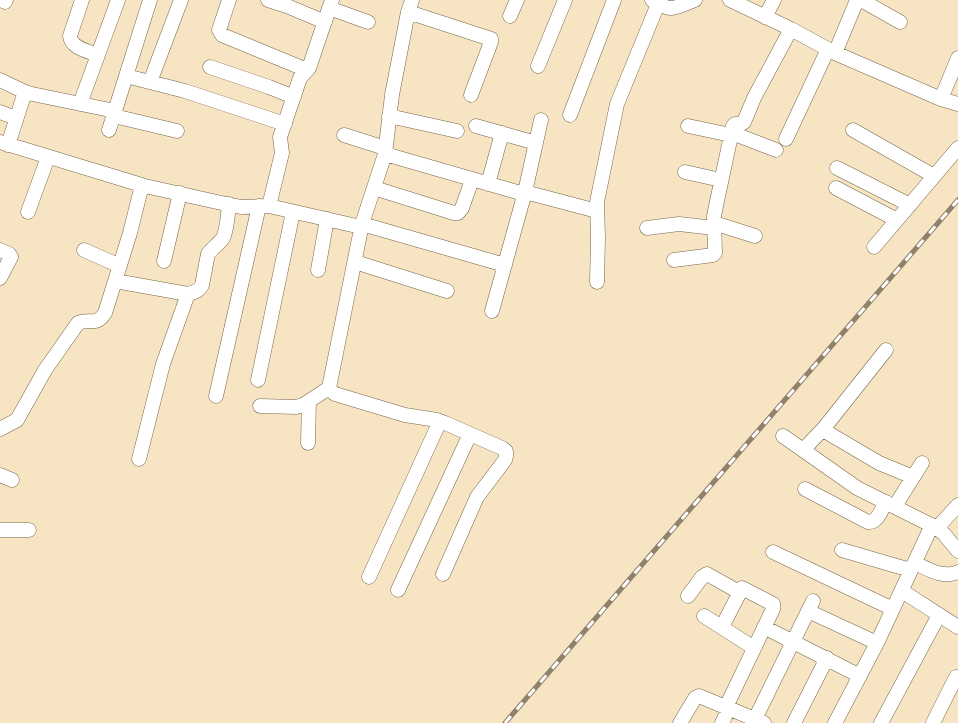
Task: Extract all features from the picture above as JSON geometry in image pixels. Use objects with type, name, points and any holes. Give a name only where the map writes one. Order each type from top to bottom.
[{"type":"street","points":[[82,0],[70,40],[73,45],[98,55]]},
{"type":"street","points":[[80,104],[118,0]]},
{"type":"street","points":[[109,130],[150,0]]},
{"type":"street","points":[[150,82],[181,0]]},
{"type":"street","points":[[229,0],[219,30],[222,35],[307,70]]},
{"type":"street","points":[[268,0],[325,22]]},
{"type":"street","points":[[510,16],[517,0]]},
{"type":"street","points":[[538,66],[565,0]]},
{"type":"street","points":[[570,115],[614,0]]},
{"type":"street","points":[[597,282],[598,193],[616,104],[655,2],[665,8],[673,9],[694,0]]},
{"type":"street","points":[[766,17],[774,0]]},
{"type":"street","points":[[786,139],[857,0]]},
{"type":"street","points":[[861,0],[878,4],[900,22]]},
{"type":"street","points":[[733,1],[791,28],[831,51],[941,99],[958,104]]},
{"type":"street","points":[[216,396],[264,206],[282,153],[280,137],[300,78],[307,70],[331,4],[368,22]]},
{"type":"street","points":[[260,406],[296,407],[329,388],[362,225],[385,151],[394,87],[410,6],[491,39],[471,95]]},
{"type":"street","points":[[674,260],[714,255],[716,206],[735,124],[744,122],[754,98],[791,28]]},
{"type":"street","points":[[941,99],[958,58]]},
{"type":"street","points":[[210,67],[294,97]]},
{"type":"street","points":[[126,76],[185,91],[285,124]]},
{"type":"street","points":[[0,80],[25,92],[80,104],[176,131]]},
{"type":"street","points":[[25,92],[16,118],[4,143],[142,185],[242,207],[264,206],[327,220],[362,225],[505,265]]},
{"type":"street","points":[[0,112],[16,118]]},
{"type":"street","points":[[389,116],[457,131]]},
{"type":"street","points":[[492,311],[524,193],[541,120]]},
{"type":"street","points":[[476,126],[536,143]]},
{"type":"street","points":[[688,126],[732,134],[776,150]]},
{"type":"street","points":[[853,130],[934,176]]},
{"type":"street","points":[[488,184],[502,133]]},
{"type":"street","points":[[344,135],[472,180],[597,211]]},
{"type":"street","points":[[874,247],[958,148]]},
{"type":"street","points":[[28,212],[48,157]]},
{"type":"street","points":[[838,168],[910,205]]},
{"type":"street","points":[[684,172],[721,180]]},
{"type":"street","points":[[374,188],[454,213],[462,208],[472,180]]},
{"type":"street","points":[[0,429],[16,420],[45,370],[78,323],[84,321],[97,322],[105,314],[130,233],[142,185]]},
{"type":"street","points":[[836,188],[897,220]]},
{"type":"street","points":[[164,261],[180,193]]},
{"type":"street","points":[[115,281],[188,294],[200,290],[208,254],[223,238],[225,233],[229,204]]},
{"type":"street","points":[[258,380],[293,212]]},
{"type":"street","points":[[318,270],[327,220]]},
{"type":"street","points":[[647,228],[683,224],[714,226],[755,236]]},
{"type":"street","points":[[0,250],[11,257],[0,278]]},
{"type":"street","points":[[84,250],[120,266]]},
{"type":"street","points":[[354,262],[447,291]]},
{"type":"street","points":[[139,458],[162,364],[188,294]]},
{"type":"street","points":[[803,450],[822,430],[886,350]]},
{"type":"street","points":[[329,388],[335,394],[405,415],[440,421],[506,451],[503,464],[477,497],[443,574]]},
{"type":"street","points":[[308,443],[309,401]]},
{"type":"street","points":[[369,577],[440,421]]},
{"type":"street","points":[[822,430],[879,463],[913,477]]},
{"type":"street","points":[[398,590],[470,434]]},
{"type":"street","points":[[783,436],[849,482],[935,526],[958,551]]},
{"type":"street","points":[[805,489],[871,522],[876,520],[890,504],[913,477],[922,463]]},
{"type":"street","points":[[835,723],[877,643],[913,566],[935,526],[958,505]]},
{"type":"street","points":[[0,530],[29,530]]},
{"type":"street","points":[[842,550],[893,565],[913,566],[946,575],[953,575],[958,572]]},
{"type":"street","points":[[773,552],[893,609]]},
{"type":"street","points":[[688,596],[702,576],[707,574],[739,592]]},
{"type":"street","points":[[722,627],[741,589],[773,604],[773,609],[727,708],[722,723]]},
{"type":"street","points":[[902,591],[958,626]]},
{"type":"street","points":[[680,723],[695,698],[699,696],[759,721],[810,606],[877,643]]},
{"type":"street","points":[[880,723],[939,615]]},
{"type":"street","points":[[704,616],[754,648]]},
{"type":"street","points":[[764,627],[860,676]]},
{"type":"street","points":[[794,723],[827,658]]},
{"type":"street","points":[[933,723],[954,692],[956,677]]},
{"type":"railway","points":[[505,723],[958,200]]}]
